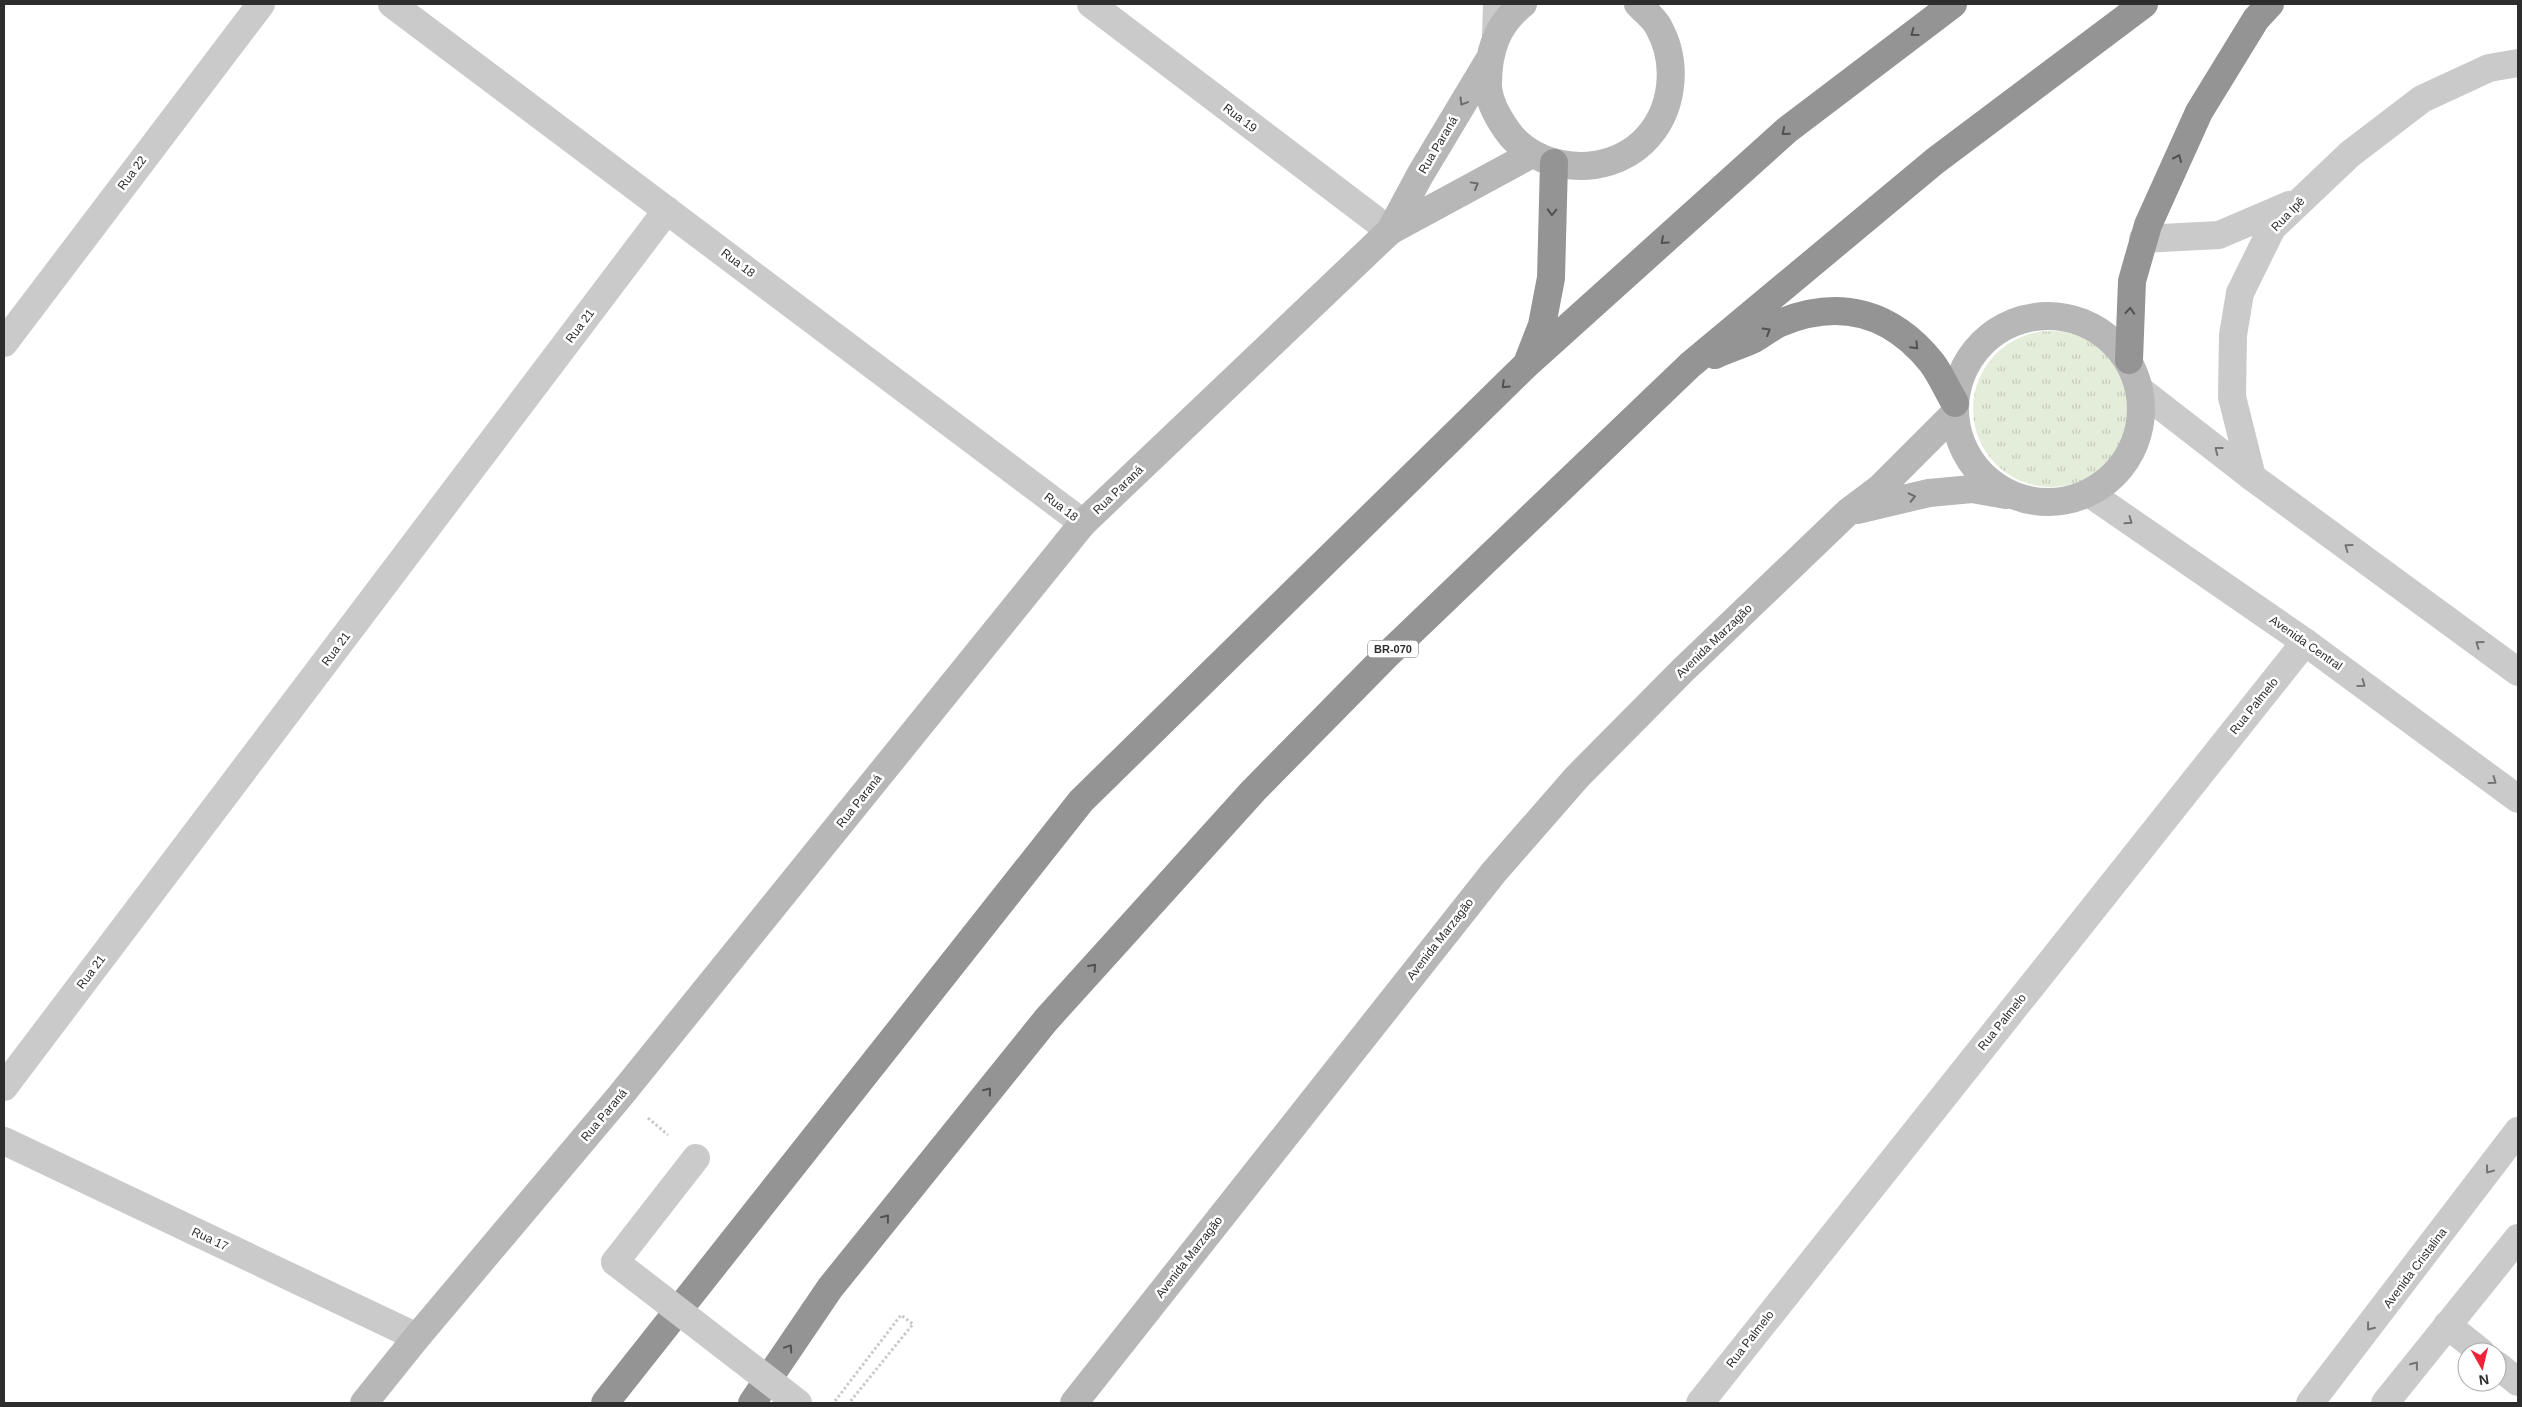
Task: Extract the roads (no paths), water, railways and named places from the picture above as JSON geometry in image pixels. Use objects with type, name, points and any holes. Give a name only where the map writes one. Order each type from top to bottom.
[{"type":"highway","points":[[605,1403],[1081,801],[1527,364],[1787,130],[1953,4]]},
{"type":"highway","name":"BR-070","points":[[752,1403],[830,1288],[1052,1012],[1254,790],[1386,656],[1690,365],[1935,161],[2144,4]]},
{"type":"highway","points":[[2128,360],[2132,280],[2143,239],[2199,112],[2256,19],[2270,4]]},
{"type":"highway","points":[[1527,364],[1542,325],[1551,278],[1543,159]]},
{"type":"highway","points":[[1690,365],[1754,339],[1779,324],[1812,313],[1849,311],[1875,317],[1906,337],[1933,364],[1954,409]]},
{"type":"main road","name":"Rua Paraná","points":[[1390,231],[1424,167],[1512,13],[1523,4]]},
{"type":"main road","points":[[1492,48],[1488,87],[1496,114],[1511,137],[1543,159],[1586,167],[1616,159],[1643,142],[1662,116],[1671,86],[1670,54],[1658,25],[1638,4]]},
{"type":"main road","name":"Rua Paraná","points":[[364,1403],[417,1337],[620,1096],[1083,523],[1390,231],[1543,159]]},
{"type":"main road","points":[[1848,512],[1929,493],[1972,489],[2019,498],[2042,502],[2066,500],[2089,493],[2114,475],[2133,450],[2142,421],[2140,390],[2128,360],[2106,335],[2076,319],[2042,315],[2010,324],[1982,342],[1963,370],[1954,409],[1960,442],[1974,466],[1994,485],[2019,498]]},
{"type":"main road","name":"Avenida Marzagão","points":[[1074,1403],[1500,865],[1583,770],[1683,670],[1848,512],[1892,477],[1954,409]]},
{"type":"street","name":"Rua 22","points":[[4,343],[261,4]]},
{"type":"street","name":"Rua 18","points":[[392,4],[1083,523]]},
{"type":"street","name":"Rua 19","points":[[1091,4],[1390,231]]},
{"type":"street","points":[[1492,48],[1497,4]]},
{"type":"street","name":"Rua Ipê","points":[[2252,477],[2232,397],[2233,335],[2240,293],[2272,228],[2350,154],[2422,99],[2490,68],[2518,63]]},
{"type":"street","points":[[2143,239],[2219,235],[2300,201]]},
{"type":"street","name":"Rua 21","points":[[4,1087],[667,210]]},
{"type":"street","points":[[2140,390],[2252,477],[2518,672]]},
{"type":"street","name":"Avenida Central","points":[[2089,493],[2305,642],[2518,799]]},
{"type":"street","name":"Rua Palmelo","points":[[1700,1403],[2305,642]]},
{"type":"street","name":"Avenida Cristalina","points":[[2310,1403],[2518,1131]]},
{"type":"street","name":"Rua 17","points":[[4,1141],[417,1337]]},
{"type":"street","points":[[696,1158],[615,1262],[798,1403]]},
{"type":"street","points":[[2385,1403],[2518,1238]]},
{"type":"street","points":[[2447,1325],[2468,1342]]},
{"type":"street","points":[[2507,1373],[2518,1382]]}]
